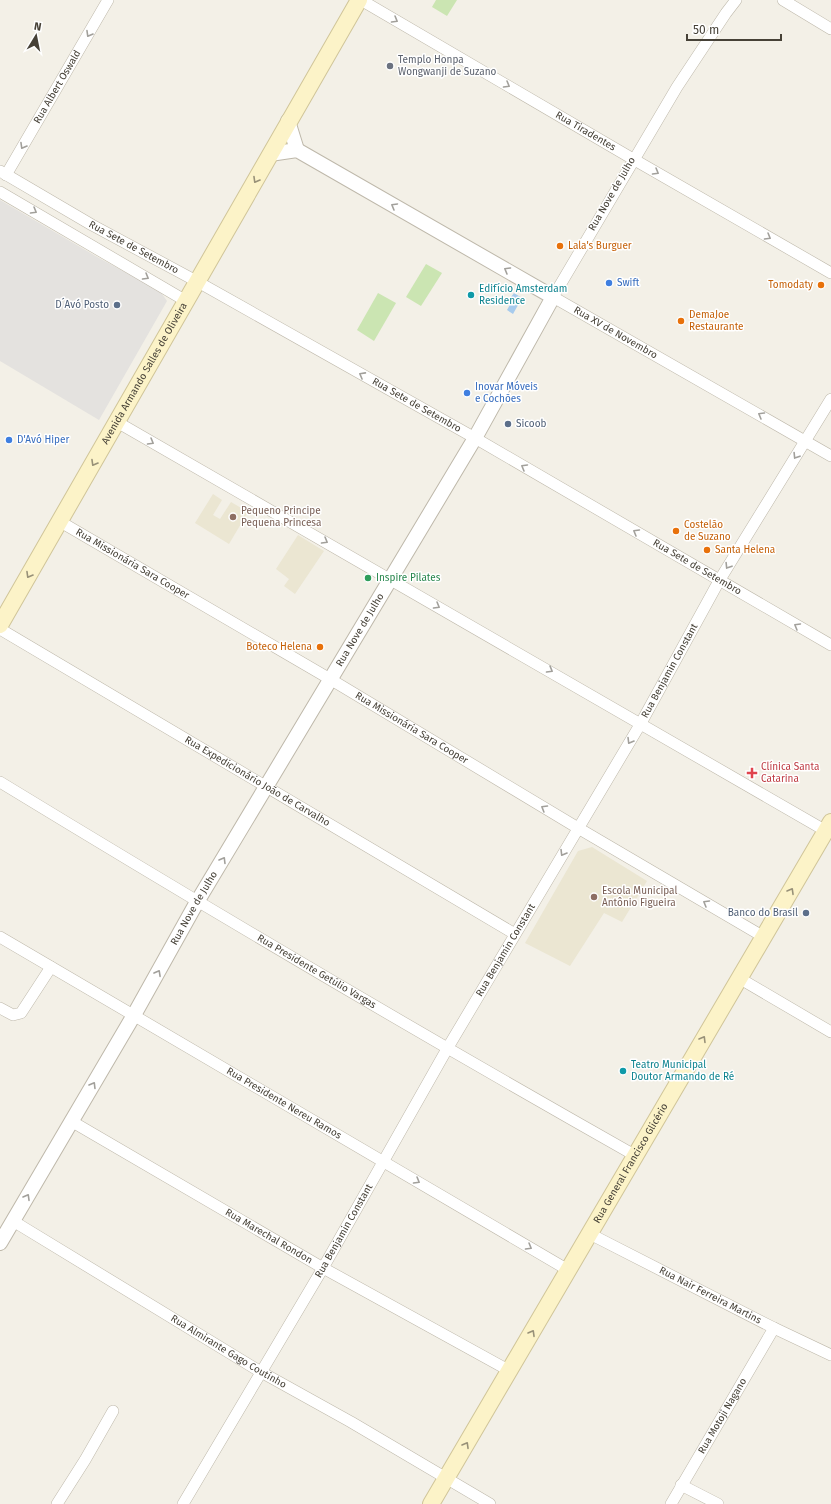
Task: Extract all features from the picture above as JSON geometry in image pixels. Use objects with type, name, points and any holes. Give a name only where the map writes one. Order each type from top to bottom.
[{"type":"main road","name":"Avenida Armando Salles de Oliveira","points":[[0,625],[198,282],[288,121],[360,0]]},
{"type":"main road","name":"Rua General Francisco Glicério","points":[[432,1504],[829,826]]},
{"type":"street","name":"Rua Albert Oswald","points":[[3,173],[108,0]]},
{"type":"street","name":"Rua Tiradentes","points":[[360,0],[831,273]]},
{"type":"street","name":"Rua Nove de Julho","points":[[0,1243],[134,1015],[197,902],[475,438],[553,296],[633,159],[681,81],[736,0]]},
{"type":"street","points":[[783,0],[831,29]]},
{"type":"street","points":[[270,154],[297,150],[288,121]]},
{"type":"street","name":"Rua XV de Novembro","points":[[297,150],[831,456]]},
{"type":"street","name":"Rua Sete de Setembro","points":[[3,173],[92,225],[198,282],[475,438],[831,645]]},
{"type":"street","name":"Rua Sete de Setembro","points":[[0,192],[186,301]]},
{"type":"street","name":"Rua Benjamin Constant","points":[[182,1504],[323,1268],[447,1049],[641,723],[719,581],[831,399]]},
{"type":"street","points":[[117,422],[641,723],[829,826]]},
{"type":"street","name":"Rua Missionária Sara Cooper","points":[[59,521],[764,937]]},
{"type":"street","name":"Rua Expedicionário João de Carvalho","points":[[0,629],[515,934]]},
{"type":"street","name":"Rua Presidente Getúlio Vargas","points":[[0,782],[197,902],[447,1049],[636,1156]]},
{"type":"street","name":"Rua Presidente Nereu Ramos","points":[[0,937],[568,1270]]},
{"type":"street","points":[[0,1008],[14,1015],[22,1013],[51,968]]},
{"type":"street","points":[[739,978],[831,1032]]},
{"type":"street","name":"Rua Marechal Rondon","points":[[71,1121],[323,1268],[510,1371]]},
{"type":"street","name":"Rua Almirante Gago Coutinho","points":[[13,1222],[261,1372],[351,1422],[490,1504]]},
{"type":"street","name":"Rua Nair Ferreira Martins","points":[[590,1234],[774,1328],[831,1355]]},
{"type":"street","name":"Rua Motoji Nagano","points":[[671,1504],[774,1328]]},
{"type":"street","points":[[57,1504],[85,1460],[113,1411]]},
{"type":"street","points":[[681,1485],[718,1504]]},
{"type":"shaded area","points":[[0,200],[99,258],[160,291],[167,301],[99,420],[0,361]]},
{"type":"shaded area","name":"Pequeno Principe Pequena Princesa","points":[[213,494],[222,500],[213,515],[220,519],[231,502],[248,512],[229,544],[195,523]]},
{"type":"shaded area","points":[[298,535],[324,551],[295,594],[284,586],[289,579],[276,569]]},
{"type":"shaded area","name":"Escola Municipal Antônio Figueira","points":[[592,847],[647,881],[622,922],[604,913],[570,966],[525,943],[578,851]]},
{"type":"green space","points":[[436,0],[457,0],[447,16],[432,7]]},
{"type":"green space","points":[[426,264],[442,273],[421,306],[406,297]]},
{"type":"green space","points":[[378,293],[396,303],[374,341],[357,330]]},
{"type":"water","points":[[514,293],[522,298],[513,314],[507,310],[513,299],[511,297]]},
{"type":"place","name":"Templo Honpa Wongwanji de Suzano","points":[[390,66]]},
{"type":"place","name":"Lala's Burguer","points":[[560,246]]},
{"type":"place","name":"Swift","points":[[609,283]]},
{"type":"place","name":"Tomodaty","points":[[821,285]]},
{"type":"place","name":"Edifício Amsterdam Residence","points":[[471,295]]},
{"type":"place","name":"D´Avó Posto","points":[[117,305]]},
{"type":"place","name":"DemaJoe Restaurante","points":[[681,321]]},
{"type":"place","name":"Inovar Móveis e Cochões","points":[[467,393]]},
{"type":"place","name":"Sicoob","points":[[508,424]]},
{"type":"place","name":"D'Avó Hiper","points":[[9,440]]},
{"type":"place","name":"Pequeno Principe Pequena Princesa","points":[[233,517]]},
{"type":"place","name":"Costelão de Suzano","points":[[676,531]]},
{"type":"place","name":"Santa Helena","points":[[707,550]]},
{"type":"place","name":"Inspire Pilates","points":[[368,578]]},
{"type":"place","name":"Boteco Helena","points":[[320,647]]},
{"type":"place","name":"Clínica Santa Catarina","points":[[752,773]]},
{"type":"place","name":"Escola Municipal Antônio Figueira","points":[[594,897]]},
{"type":"place","name":"Banco do Brasil","points":[[806,913]]},
{"type":"place","name":"Teatro Municipal Doutor Armando de Ré","points":[[623,1071]]}]
